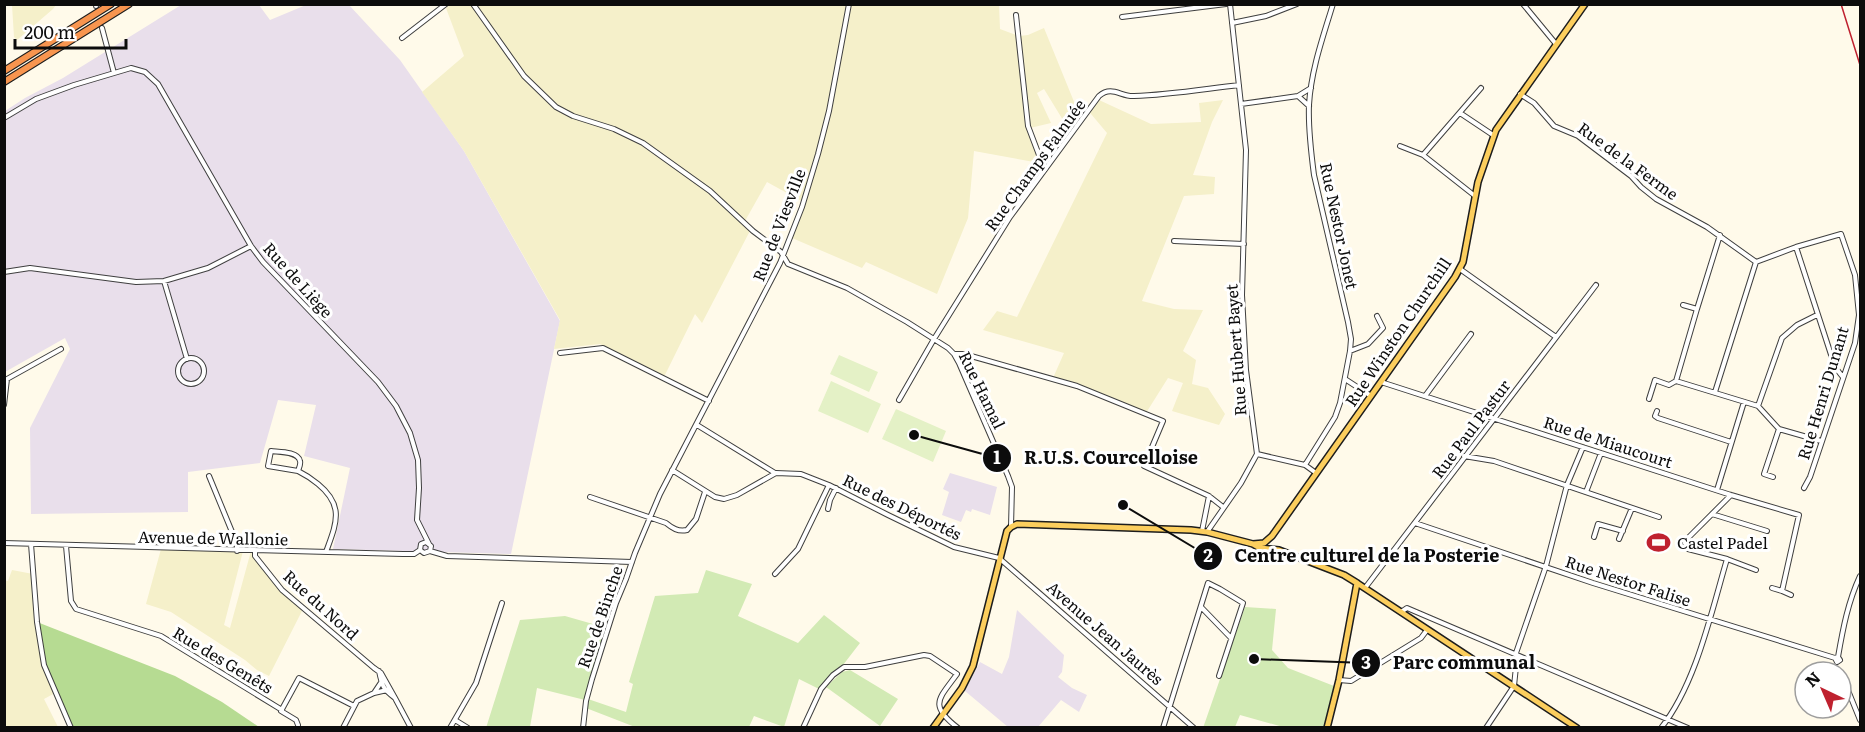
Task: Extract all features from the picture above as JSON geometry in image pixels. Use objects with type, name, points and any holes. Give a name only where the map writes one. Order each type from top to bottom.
[{"type":"highway","points":[[4,71],[111,4]]},
{"type":"highway","points":[[4,82],[129,4]]},
{"type":"main road","name":"Rue Winston Churchill","points":[[1267,545],[1460,269],[1474,196],[1493,135],[1585,4]]},
{"type":"main road","points":[[933,728],[962,688],[973,666],[1007,531],[1017,524],[1205,531],[1260,548],[1267,545],[1274,551],[1279,550],[1344,575],[1577,728]]},
{"type":"main road","points":[[1328,728],[1357,583]]},
{"type":"street","points":[[402,38],[446,4]]},
{"type":"street","name":"Rue Hamal","points":[[473,4],[524,76],[547,100],[573,116],[614,129],[642,143],[710,191],[753,231],[781,252],[788,264],[847,288],[887,310],[954,354],[1012,487],[1011,527]]},
{"type":"street","name":"Rue de Viesville","points":[[672,470],[783,256],[802,207],[829,111],[849,4]]},
{"type":"street","points":[[1232,23],[1266,16],[1298,4]]},
{"type":"street","name":"Rue Nestor Jonet","points":[[1305,465],[1335,417],[1345,379],[1351,339],[1314,175],[1309,105],[1317,54],[1333,4]]},
{"type":"street","points":[[1523,4],[1556,44]]},
{"type":"street","points":[[1122,17],[1230,5]]},
{"type":"street","name":"Rue Hubert Bayet","points":[[1230,5],[1246,150],[1242,295],[1246,370],[1257,454]]},
{"type":"street","points":[[1016,15],[1028,126],[1039,155],[1042,172]]},
{"type":"street","points":[[102,28],[114,73]]},
{"type":"street","name":"Rue de Liège","points":[[4,118],[36,99],[131,68],[145,72],[158,84],[251,246],[263,262],[378,382],[396,406],[410,433],[418,460],[417,520],[429,544]]},
{"type":"street","name":"Rue Champs Falnuée","points":[[934,339],[1010,217],[1104,92],[1111,90],[1131,97],[1239,85]]},
{"type":"street","points":[[1241,104],[1299,96],[1312,87]]},
{"type":"street","points":[[1423,155],[1481,88]]},
{"type":"street","name":"Rue de la Ferme","points":[[1520,94],[1534,103],[1554,126],[1578,136],[1631,176],[1656,199],[1720,235],[1756,262]]},
{"type":"street","points":[[1299,96],[1309,105]]},
{"type":"street","points":[[1460,113],[1493,135]]},
{"type":"street","points":[[1400,146],[1423,155],[1474,196]]},
{"type":"street","name":"Rue Henri Dunant","points":[[1796,247],[1841,234],[1855,275],[1859,315],[1854,343],[1810,477],[1804,488]]},
{"type":"street","points":[[1676,381],[1720,235]]},
{"type":"street","points":[[1174,241],[1244,244]]},
{"type":"street","points":[[4,272],[30,268],[136,282],[164,281],[208,268],[251,246]]},
{"type":"street","points":[[1715,392],[1756,262],[1796,247],[1835,367],[1843,377]]},
{"type":"street","points":[[1460,269],[1556,337]]},
{"type":"street","points":[[164,281],[187,359]]},
{"type":"street","name":"Rue Paul Pastur","points":[[1365,588],[1596,285]]},
{"type":"street","points":[[1683,305],[1697,309]]},
{"type":"street","points":[[1758,406],[1782,338],[1797,325],[1817,315]]},
{"type":"street","points":[[1350,351],[1368,344],[1383,328],[1377,316]]},
{"type":"street","points":[[1425,396],[1470,334]]},
{"type":"street","points":[[899,400],[934,339]]},
{"type":"street","points":[[560,353],[603,348],[709,401]]},
{"type":"street","points":[[4,405],[7,379],[61,349]]},
{"type":"street","points":[[954,354],[964,354],[1077,386],[1163,422],[1144,466],[1209,496],[1223,507]]},
{"type":"street","points":[[187,359],[198,360],[204,369],[201,380],[193,384],[185,382],[178,372],[181,364],[187,359]]},
{"type":"street","points":[[1345,379],[1371,396]]},
{"type":"street","points":[[1649,399],[1655,380],[1669,384],[1676,381],[1758,406],[1779,429],[1822,441]]},
{"type":"street","name":"Rue de Miaucourt","points":[[1381,382],[1731,495],[1800,515],[1782,591]]},
{"type":"street","points":[[1717,490],[1744,402]]},
{"type":"street","points":[[1657,411],[1655,416],[1658,418],[1731,442]]},
{"type":"street","points":[[672,470],[705,492],[724,499],[737,495],[776,473],[697,425]]},
{"type":"street","points":[[1773,477],[1764,474],[1779,429]]},
{"type":"street","points":[[1486,728],[1514,686],[1516,653],[1546,566],[1567,485],[1583,447]]},
{"type":"street","points":[[298,471],[300,461],[294,454],[271,451],[268,466],[305,474],[326,490],[335,505],[337,513],[335,526],[326,552]]},
{"type":"street","points":[[1586,492],[1601,453]]},
{"type":"street","points":[[1205,531],[1241,483],[1257,454],[1305,465],[1317,474]]},
{"type":"street","points":[[1464,456],[1494,461],[1659,517]]},
{"type":"street","name":"Rue de Binche","points":[[583,728],[586,701],[616,603],[672,470]]},
{"type":"street","name":"Rue des Déportés","points":[[776,473],[801,474],[836,488],[954,547],[999,558]]},
{"type":"street","points":[[209,476],[237,544],[237,550]]},
{"type":"street","name":"Rue des Déportés","points":[[775,574],[798,549],[829,485]]},
{"type":"street","points":[[828,509],[836,488]]},
{"type":"street","points":[[591,497],[666,523],[682,531],[687,530],[696,519],[705,492]]},
{"type":"street","points":[[1731,495],[1685,543],[1688,549],[1756,570]]},
{"type":"street","points":[[1205,531],[1209,496]]},
{"type":"street","points":[[1619,539],[1632,508]]},
{"type":"street","points":[[1712,514],[1767,531]]},
{"type":"street","name":"Rue Nestor Falise","points":[[1415,523],[1709,620],[1837,659]]},
{"type":"street","points":[[1594,537],[1598,524],[1623,531]]},
{"type":"street","name":"Rue de Liège","points":[[422,543],[424,534]]},
{"type":"street","name":"Avenue de Wallonie","points":[[4,543],[414,554],[420,550]]},
{"type":"street","points":[[430,551],[429,544],[422,543],[420,550],[424,553],[430,551],[447,556],[632,562]]},
{"type":"street","points":[[31,544],[36,622],[44,665],[71,728]]},
{"type":"street","name":"Rue des Genêts","points":[[66,546],[71,602],[76,609],[161,636],[282,710],[296,720],[298,725]]},
{"type":"street","name":"Rue du Nord","points":[[255,551],[255,556],[282,590],[379,671],[411,728]]},
{"type":"street","name":"Avenue Jean Jaurès","points":[[999,558],[1194,728]]},
{"type":"street","points":[[1661,728],[1690,676],[1727,560]]},
{"type":"street","points":[[1837,659],[1844,623],[1854,588],[1860,576]]},
{"type":"street","points":[[1163,728],[1208,583],[1243,603],[1219,676]]},
{"type":"street","points":[[1772,588],[1791,595]]},
{"type":"street","points":[[450,728],[481,671],[502,603]]},
{"type":"street","points":[[1201,607],[1232,639]]},
{"type":"street","points":[[1401,612],[1407,608],[1688,728]]},
{"type":"street","points":[[1339,680],[1351,681],[1421,638],[1427,630]]},
{"type":"street","points":[[803,728],[821,689],[833,675],[844,667],[865,667],[924,655],[930,656],[957,674],[939,698],[938,704],[943,714],[958,728]]},
{"type":"street","points":[[379,671],[385,692]]},
{"type":"street","name":"Rue des Genêts","points":[[282,710],[299,678],[354,706]]},
{"type":"street","points":[[381,681],[388,684],[385,692]]},
{"type":"street","points":[[374,693],[381,681]]},
{"type":"street","points":[[343,728],[357,701],[374,693],[385,692],[395,698]]},
{"type":"street","points":[[1853,702],[1860,720]]},
{"type":"street","points":[[455,720],[468,728]]},
{"type":"shaded area","points":[[12,4],[56,5],[17,40],[14,37]]},
{"type":"shaded area","points":[[999,4],[1000,29],[1019,36],[1044,28],[1079,114],[1066,125],[1044,89],[1037,93],[1051,123],[1030,128],[1045,164],[974,151],[968,218],[937,294],[866,262],[862,268],[792,238],[805,203],[767,182],[745,221],[752,227],[702,323],[695,314],[664,377],[600,344],[554,349],[560,320],[464,151],[422,92],[464,56],[446,8],[449,5]]},
{"type":"shaded area","points":[[181,5],[259,5],[270,20],[306,5],[349,5],[400,60],[464,151],[560,321],[511,554],[333,549],[350,468],[304,456],[316,405],[278,400],[260,463],[188,472],[188,512],[31,514],[30,428],[70,349],[65,338],[5,372],[5,111]]},
{"type":"shaded area","points":[[1099,100],[1151,124],[1201,122],[1199,103],[1223,100],[1212,122],[1193,175],[1215,177],[1214,194],[1184,196],[1142,301],[1174,309],[1203,310],[1183,351],[1196,360],[1192,384],[1208,388],[1225,414],[1219,425],[1172,411],[1183,383],[1168,378],[1146,413],[1053,378],[1064,353],[983,330],[997,311],[1017,317],[1107,133],[1086,108]]},
{"type":"shaded area","points":[[950,473],[997,487],[990,515],[972,509],[971,512],[966,510],[961,522],[942,515],[949,492],[943,489]]},
{"type":"shaded area","points":[[161,549],[243,551],[224,625],[230,628],[251,551],[282,590],[303,609],[269,676],[171,612],[146,604]]},
{"type":"shaded area","points":[[12,570],[33,574],[37,622],[55,693],[44,699],[58,727],[5,727],[4,580],[8,581]]},
{"type":"shaded area","points":[[1017,610],[1064,655],[1062,672],[1058,677],[1072,688],[1087,695],[1079,712],[1061,700],[1038,727],[1008,727],[965,691],[980,662],[1002,674],[1009,657]]},
{"type":"green space","points":[[839,355],[878,372],[869,392],[830,374]]},
{"type":"green space","points":[[831,381],[881,404],[868,433],[818,411]]},
{"type":"green space","points":[[896,409],[946,431],[933,462],[882,439]]},
{"type":"green space","points":[[706,570],[752,584],[738,616],[798,643],[824,615],[860,643],[843,665],[819,689],[799,679],[784,727],[754,716],[749,727],[635,727],[586,708],[588,699],[626,712],[633,684],[629,682],[655,596],[698,593]]},
{"type":"green space","points":[[1245,607],[1276,609],[1272,650],[1288,668],[1334,686],[1325,727],[1283,727],[1240,715],[1235,727],[1203,728]]},
{"type":"green space","points":[[565,616],[607,628],[585,700],[537,688],[530,727],[486,728],[520,620]]},
{"type":"green space","points":[[37,622],[175,676],[222,702],[259,727],[71,727],[44,665]]},
{"type":"green space","points":[[850,670],[898,699],[880,726],[826,687],[842,672]]},
{"type":"tunnel","points":[[96,6],[102,28]]},
{"type":"railway","points":[[1841,4],[1860,65]]},
{"type":"place","name":"R.U.S. Courcelloise","points":[[914,435]]},
{"type":"place","name":"Centre culturel de la Posterie","points":[[1123,505]]},
{"type":"place","name":"Castel Padel","points":[[1659,543]]},
{"type":"place","name":"Parc communal","points":[[1254,659]]}]
